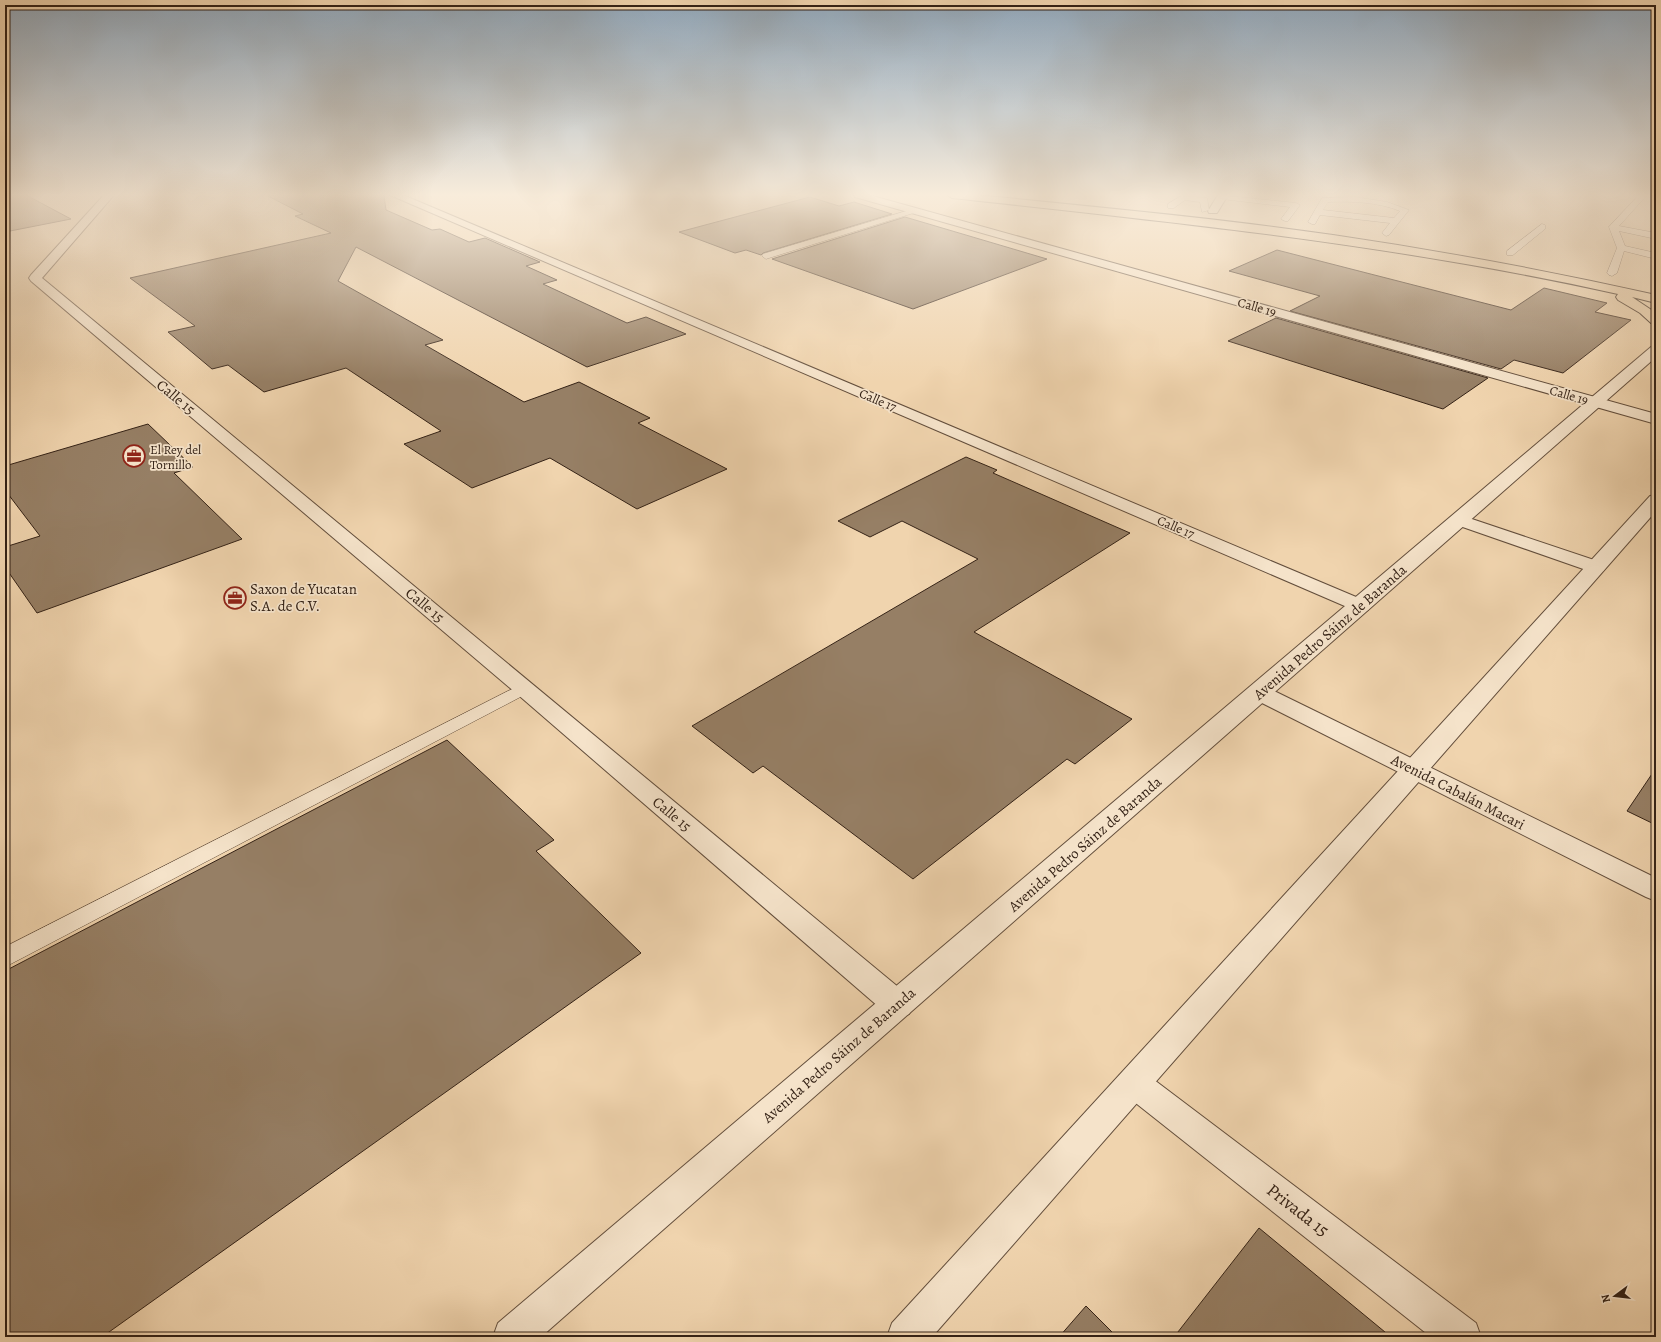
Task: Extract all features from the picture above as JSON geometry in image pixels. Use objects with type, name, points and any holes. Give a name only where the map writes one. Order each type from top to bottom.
[{"type":"main road","points":[[1454,258],[1593,284],[1656,299]]},
{"type":"main road","points":[[1597,270],[1616,274]]},
{"type":"main road","points":[[1593,284],[1626,299],[1645,310],[1656,320]]},
{"type":"street","name":"Calle 15","points":[[53,258],[35,278],[524,688],[898,1005]]},
{"type":"street","name":"Calle 17","points":[[542,258],[1360,606]]},
{"type":"street","name":"Calle 19","points":[[1082,258],[1656,420]]},
{"type":"street","name":"Avenida Pedro Sáinz de Baranda","points":[[512,1337],[1656,350]]},
{"type":"street","points":[[906,1337],[1656,500]]},
{"type":"street","points":[[1460,520],[1596,567]]},
{"type":"street","name":"Avenida Cabalán Macari","points":[[1260,693],[1656,890]]},
{"type":"street","name":"Privada 15","points":[[1134,1083],[1462,1337]]},
{"type":"lane","points":[[1616,274],[1619,258]]},
{"type":"lane","points":[[5,958],[524,688]]},
{"type":"building","points":[[221,258],[350,258],[338,281],[443,340],[425,345],[524,402],[579,382],[650,418],[638,423],[727,469],[637,509],[550,458],[472,488],[404,444],[441,431],[346,368],[264,392],[228,365],[212,369],[168,332],[195,326],[130,278]]},
{"type":"building","points":[[376,258],[530,258],[540,262],[526,266],[557,280],[543,284],[627,323],[646,317],[686,334],[587,367]]},
{"type":"building","points":[[776,258],[1042,258],[1047,259],[913,309],[772,259]]},
{"type":"building","points":[[1260,258],[1307,258],[1511,310],[1544,288],[1607,303],[1595,312],[1631,320],[1563,373],[1514,360],[1501,369],[1290,311],[1320,296],[1229,271]]},
{"type":"building","points":[[1276,318],[1488,378],[1443,409],[1228,341]]},
{"type":"building","points":[[148,424],[193,467],[174,473],[242,539],[37,613],[5,567],[5,547],[40,536],[5,490],[5,466]]},
{"type":"building","points":[[966,457],[997,470],[993,473],[1130,533],[974,632],[1132,719],[1075,764],[1067,759],[913,879],[763,766],[753,773],[692,726],[978,559],[902,521],[870,537],[838,521]]},
{"type":"building","points":[[447,740],[554,840],[536,851],[641,953],[102,1337],[5,1337],[5,971]]},
{"type":"building","points":[[1656,768],[1656,825],[1627,811]]},
{"type":"building","points":[[1259,1228],[1391,1337],[1174,1337]]},
{"type":"building","points":[[1086,1306],[1117,1337],[1059,1337]]},
{"type":"place","name":"El Rey del Tornillo","points":[[134,456]]},
{"type":"place","name":"Saxon de Yucatan S.A. de C.V.","points":[[235,598]]}]
